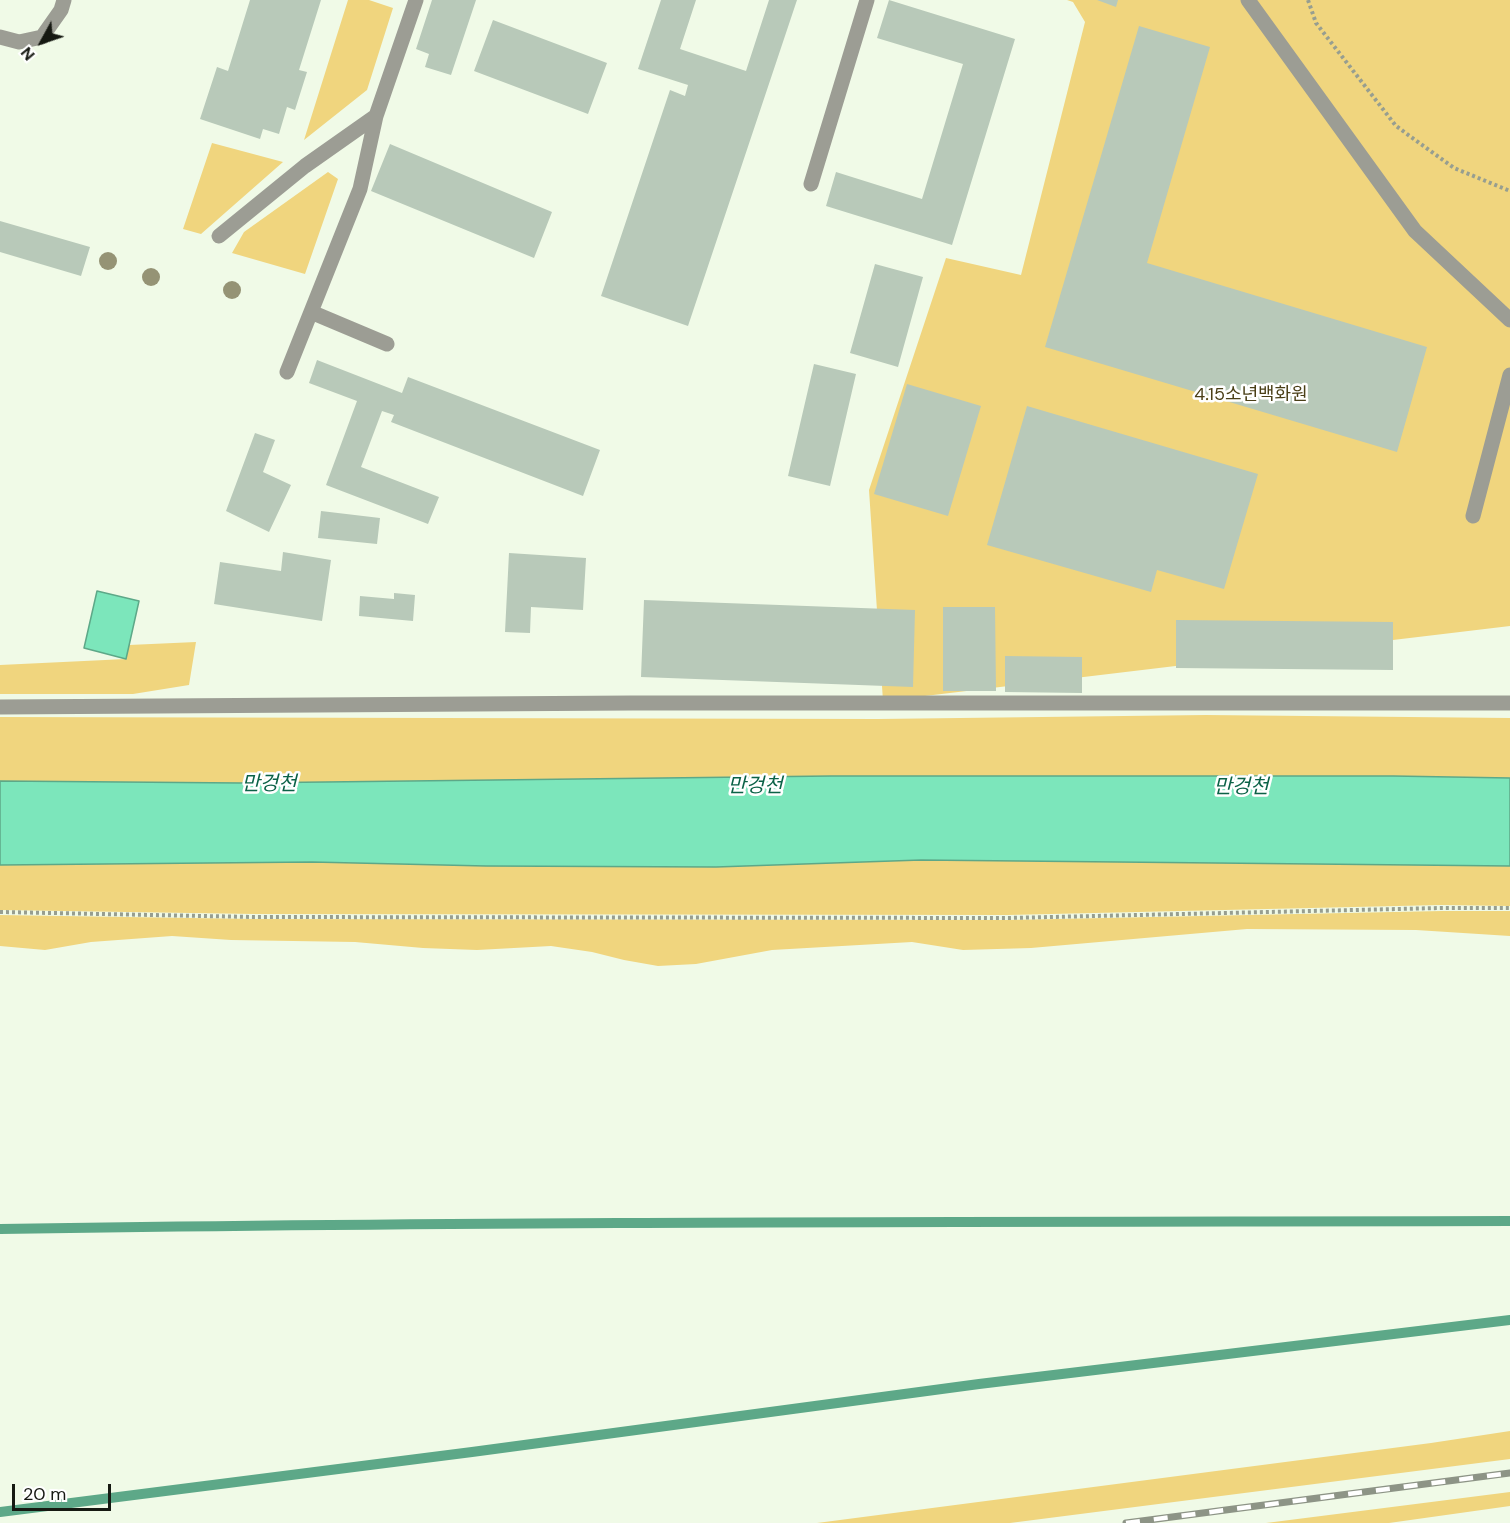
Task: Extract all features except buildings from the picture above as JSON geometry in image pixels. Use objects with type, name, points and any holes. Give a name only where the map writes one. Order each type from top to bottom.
[{"type":"street","points":[[0,37],[19,42],[42,37],[61,10],[64,0]]},
{"type":"street","points":[[287,372],[360,189],[376,116],[416,0]]},
{"type":"street","points":[[811,184],[867,0]]},
{"type":"street","points":[[1248,0],[1415,231],[1510,320]]},
{"type":"street","points":[[219,236],[305,166],[376,116]]},
{"type":"street","points":[[311,312],[387,344]]},
{"type":"street","points":[[1473,516],[1510,375]]},
{"type":"street","points":[[0,707],[620,703],[1510,703]]},
{"type":"path","points":[[1308,0],[1316,23],[1396,126],[1454,168],[1510,191]]},
{"type":"path","points":[[0,912],[278,917],[1008,918],[1510,908]]},
{"type":"green space","points":[[348,0],[369,0],[393,8],[367,90],[304,140]]},
{"type":"green space","name":"4.15소년백화원","points":[[1067,0],[1510,0],[1510,626],[883,701],[869,490],[946,258],[1021,275],[1085,22],[1073,2]]},
{"type":"green space","points":[[212,143],[283,162],[201,234],[183,229]]},
{"type":"green space","points":[[328,172],[338,179],[305,274],[232,253],[244,232]]},
{"type":"green space","points":[[196,642],[189,685],[133,694],[0,694],[0,665],[126,659],[129,645]]},
{"type":"green space","points":[[1206,715],[1510,718],[1510,778],[831,776],[241,783],[0,781],[0,717],[878,719]]},
{"type":"green space","points":[[921,860],[1510,866],[1510,906],[1441,905],[1008,915],[254,914],[0,910],[0,865],[312,862],[486,866],[716,867]]},
{"type":"green space","points":[[1510,911],[1510,936],[1416,930],[1247,929],[1031,948],[963,950],[912,942],[772,950],[696,964],[658,966],[551,946],[477,950],[355,942],[231,940],[172,936],[91,942],[45,950],[0,946],[0,915],[254,919],[1008,920]]},
{"type":"green space","points":[[1510,1431],[1510,1459],[1010,1523],[817,1523],[1431,1443]]},
{"type":"green space","points":[[1510,1492],[1510,1506],[1389,1523],[1266,1523]]},
{"type":"water","points":[[97,591],[139,601],[126,659],[84,648]]},
{"type":"water","name":"만겅천","points":[[831,776],[1510,778],[1510,866],[921,860],[716,867],[486,866],[312,862],[0,865],[0,781],[241,783]]},
{"type":"waterway","points":[[0,1229],[566,1223],[1510,1221]]},
{"type":"waterway","points":[[0,1512],[979,1384],[1510,1320]]},
{"type":"railway","points":[[1126,1523],[1510,1473]]}]
